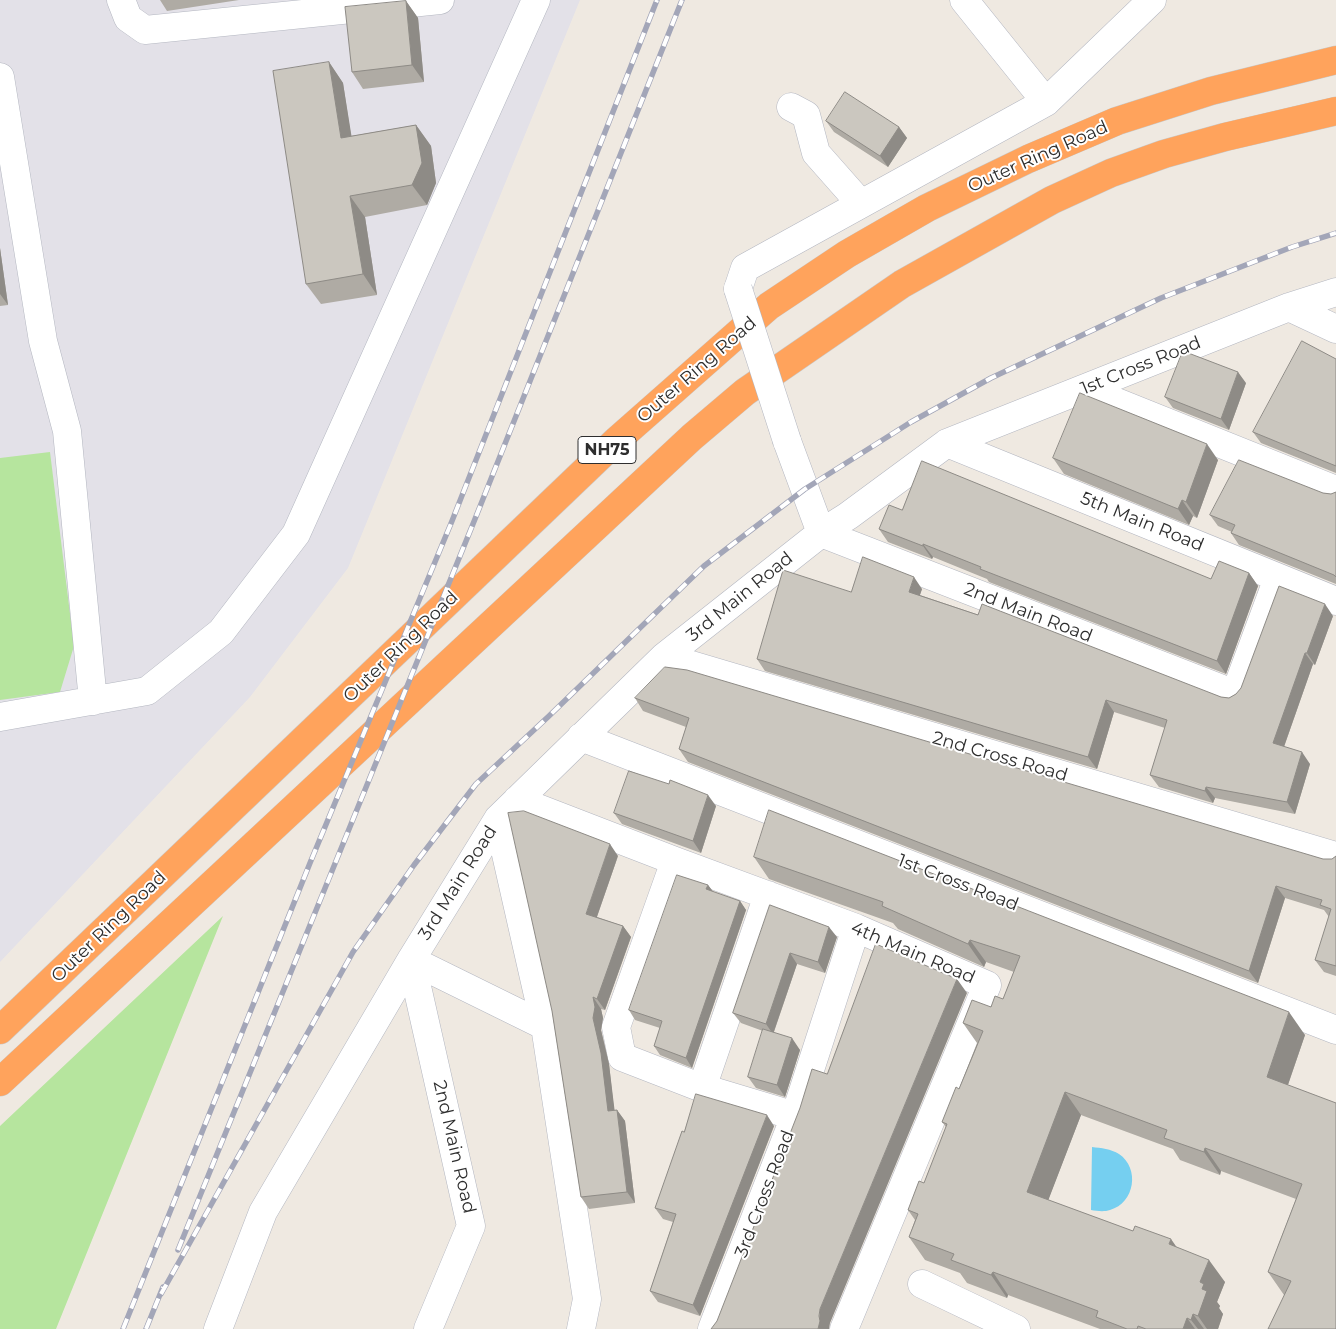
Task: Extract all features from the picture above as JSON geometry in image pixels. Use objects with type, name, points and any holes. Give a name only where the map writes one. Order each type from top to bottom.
[{"type":"highway","name":"Outer Ring Road","points":[[0,1030],[616,441],[769,306],[846,254],[927,208],[1028,158],[1117,121],[1192,97],[1336,60]]},
{"type":"highway","name":"NH75","points":[[0,1082],[692,437],[745,392],[902,284],[1052,200],[1111,174],[1164,154],[1336,111]]},
{"type":"street","points":[[121,0],[128,18],[145,30],[440,0]]},
{"type":"street","points":[[0,717],[147,692],[221,632],[296,534],[536,0]]},
{"type":"street","points":[[964,0],[1046,102]]},
{"type":"street","points":[[821,532],[787,441],[738,289],[745,268],[1046,102],[1152,0]]},
{"type":"street","points":[[0,76],[43,341],[67,431],[93,701]]},
{"type":"street","points":[[791,107],[806,115],[816,153],[861,204]]},
{"type":"street","name":"1st Cross Road","points":[[821,532],[848,516],[947,443],[1288,307],[1336,292]]},
{"type":"street","points":[[1288,307],[1336,329]]},
{"type":"street","points":[[1084,389],[1336,490]]},
{"type":"street","name":"5th Main Road","points":[[947,443],[1336,601]]},
{"type":"street","name":"3rd Main Road","points":[[218,1329],[263,1212],[411,960],[498,819],[664,658],[821,532]]},
{"type":"street","name":"2nd Main Road","points":[[821,532],[1235,694],[1278,578]]},
{"type":"street","name":"2nd Cross Road","points":[[664,658],[1336,856]]},
{"type":"street","name":"1st Cross Road","points":[[581,737],[1336,1030]]},
{"type":"street","name":"4th Main Road","points":[[518,800],[856,928],[987,985],[844,1329]]},
{"type":"street","points":[[498,819],[545,1026],[587,1299],[582,1329]]},
{"type":"street","name":"3rd Cross Road","points":[[675,861],[616,1027],[622,1057],[702,1088],[795,1116],[712,1329]]},
{"type":"street","points":[[702,1088],[768,895]]},
{"type":"street","points":[[795,1116],[856,928]]},
{"type":"street","points":[[411,960],[545,1026]]},
{"type":"street","name":"2nd Main Road","points":[[411,960],[471,1226],[428,1329]]},
{"type":"street","points":[[922,1284],[1016,1329]]},
{"type":"shaded area","points":[[0,0],[580,0],[348,568],[250,697],[0,962]]},
{"type":"green space","points":[[50,452],[74,646],[60,692],[0,700],[0,458]]},
{"type":"green space","points":[[223,916],[56,1329],[0,1329],[0,1126]]},
{"type":"water","points":[[1092,1147],[1106,1149],[1119,1154],[1126,1160],[1132,1176],[1132,1185],[1125,1200],[1108,1211],[1091,1210]]},
{"type":"building","points":[[406,1],[412,65],[352,72],[345,7]]},
{"type":"building","points":[[329,62],[341,138],[416,125],[422,163],[412,185],[350,196],[363,274],[306,284],[273,71]]},
{"type":"building","points":[[845,92],[899,127],[880,156],[826,121]]},
{"type":"building","points":[[1302,341],[1336,359],[1336,466],[1253,432]]},
{"type":"building","points":[[1183,351],[1238,372],[1221,419],[1165,397]]},
{"type":"building","points":[[1080,393],[1207,444],[1186,502],[1182,500],[1178,509],[1053,458]]},
{"type":"building","points":[[1239,460],[1323,493],[1331,494],[1336,492],[1336,577],[1231,533],[1235,525],[1210,515]]},
{"type":"building","points":[[922,461],[1211,579],[1219,561],[1249,573],[1217,661],[980,569],[981,567],[923,544],[923,546],[879,529],[889,505],[902,510]]},
{"type":"building","points":[[863,557],[914,577],[909,592],[978,615],[982,604],[1221,697],[1229,698],[1241,688],[1279,586],[1325,604],[1307,653],[1305,653],[1273,743],[1302,752],[1287,802],[1206,787],[1205,791],[1150,775],[1167,720],[1106,700],[1088,757],[757,659],[783,570],[851,592]]},
{"type":"building","points":[[665,667],[687,670],[1323,859],[1332,859],[1336,856],[1336,966],[1315,960],[1331,909],[1320,905],[1322,900],[1276,886],[1249,971],[679,749],[689,718],[635,698]]},
{"type":"building","points":[[629,771],[669,784],[670,780],[708,795],[693,841],[614,813]]},
{"type":"building","points":[[769,810],[1289,1012],[1267,1077],[1336,1103],[1336,1329],[1268,1329],[1291,1281],[1268,1272],[1302,1184],[1205,1148],[1204,1152],[1164,1138],[1167,1130],[1065,1092],[1027,1192],[1133,1231],[1135,1226],[1171,1239],[1169,1244],[1209,1260],[1200,1282],[1204,1284],[1202,1289],[1207,1291],[1198,1316],[1193,1314],[1191,1320],[1187,1318],[1183,1329],[1146,1329],[1138,1326],[1137,1329],[1127,1329],[1096,1317],[1098,1311],[993,1272],[991,1275],[951,1260],[954,1254],[909,1237],[918,1214],[908,1210],[919,1181],[924,1183],[947,1124],[942,1122],[956,1087],[959,1089],[983,1031],[963,1023],[972,1000],[991,1007],[995,996],[1003,999],[1020,956],[970,940],[968,944],[882,906],[883,902],[754,857]]},
{"type":"building","points":[[524,811],[610,844],[586,914],[623,926],[597,999],[593,997],[595,1007],[593,1018],[601,1053],[608,1111],[617,1110],[627,1192],[581,1197],[552,1011],[508,813]]},
{"type":"building","points":[[677,875],[708,885],[706,889],[740,901],[686,1058],[654,1046],[662,1021],[629,1010]]},
{"type":"building","points":[[770,905],[829,927],[818,962],[790,953],[766,1024],[733,1013]]},
{"type":"building","points":[[876,944],[957,979],[820,1309],[818,1329],[711,1329],[717,1321],[800,1108],[812,1069],[827,1074]]},
{"type":"building","points":[[763,1029],[792,1038],[777,1085],[748,1077]]},
{"type":"building","points":[[696,1094],[767,1115],[693,1305],[650,1291],[676,1214],[655,1208],[682,1131],[684,1132]]},
{"type":"railway","points":[[123,1329],[310,863],[452,521],[657,0]]},
{"type":"railway","points":[[178,1250],[475,519],[682,0]]},
{"type":"railway","points":[[161,1294],[353,952],[414,865],[476,784],[704,566],[805,489],[911,422],[991,378],[1161,298],[1292,247],[1336,233]]},
{"type":"railway","points":[[146,1329],[163,1287]]}]
